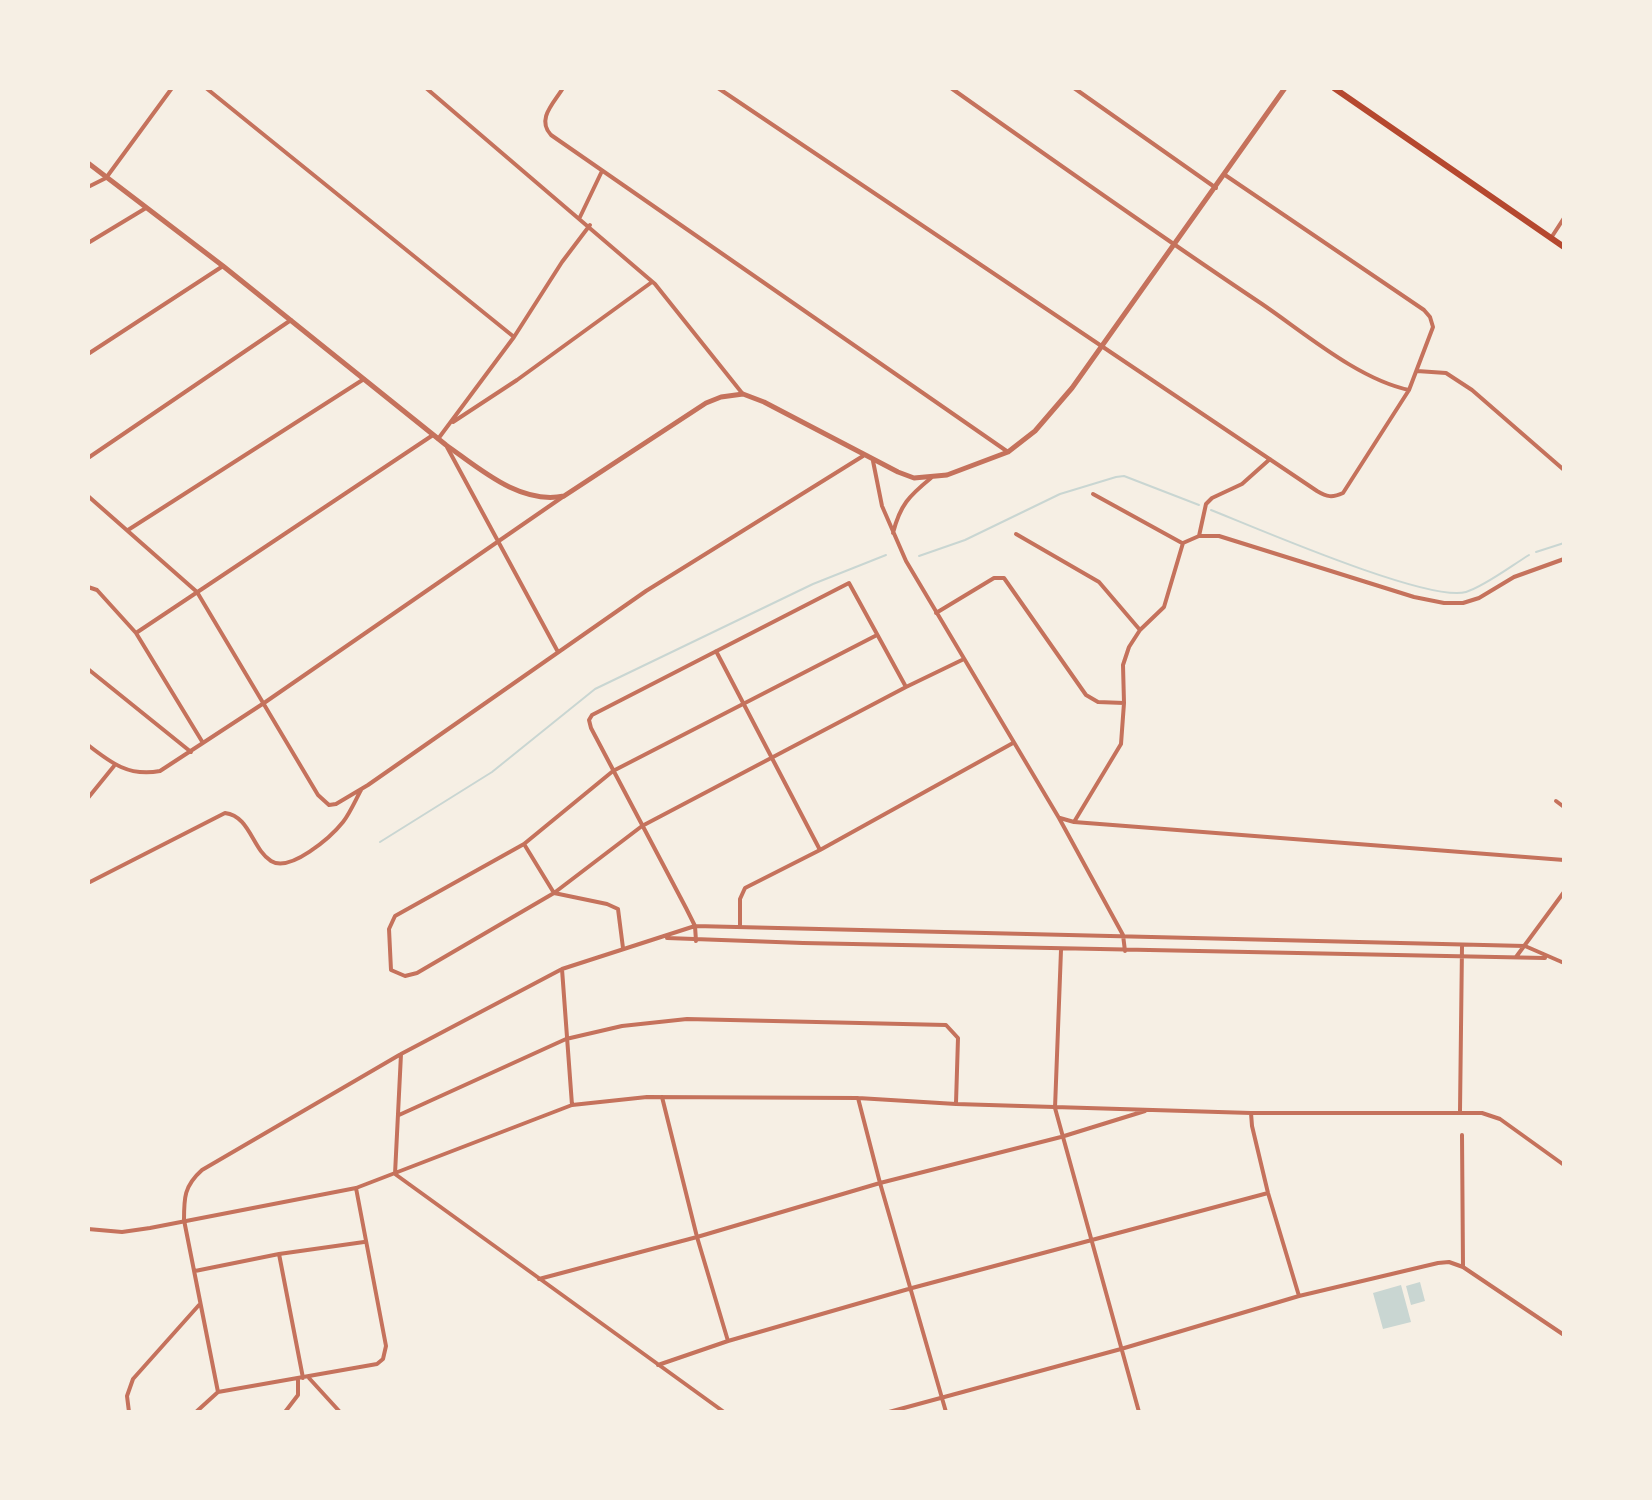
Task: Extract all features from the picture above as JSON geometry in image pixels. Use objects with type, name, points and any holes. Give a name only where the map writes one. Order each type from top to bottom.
[{"type":"main road","points":[[1334,88],[1564,247]]},
{"type":"street","points":[[88,187],[106,178],[172,88]]},
{"type":"street","points":[[206,88],[514,337]]},
{"type":"street","points":[[426,88],[653,281],[743,394]]},
{"type":"street","points":[[563,88],[546,115],[545,128],[551,135],[1008,452]]},
{"type":"street","points":[[718,88],[1325,496],[1332,497],[1343,493],[1409,390],[1433,327],[1430,317],[1225,175]]},
{"type":"street","points":[[951,88],[1173,246],[1334,353],[1377,379],[1409,390]]},
{"type":"street","points":[[1074,88],[1216,188]]},
{"type":"street","points":[[88,745],[114,766],[149,773],[160,771],[694,409],[721,397],[743,394],[764,402],[863,456],[914,478],[931,478],[959,471],[1008,452],[1047,418],[1103,346],[1285,88]]},
{"type":"street","points":[[88,163],[223,266],[446,445],[526,495],[539,499],[564,496]]},
{"type":"street","points":[[580,217],[602,171]]},
{"type":"street","points":[[88,243],[146,208]]},
{"type":"street","points":[[1551,238],[1564,218]]},
{"type":"street","points":[[448,426],[514,337],[590,225]]},
{"type":"street","points":[[88,354],[223,266]]},
{"type":"street","points":[[136,633],[436,437],[653,281]]},
{"type":"street","points":[[88,458],[291,320]]},
{"type":"street","points":[[1417,371],[1446,373],[1472,390],[1564,470]]},
{"type":"street","points":[[128,530],[364,379]]},
{"type":"street","points":[[446,445],[558,652]]},
{"type":"street","points":[[88,496],[197,592],[318,795],[324,803],[336,804],[659,583],[863,456]]},
{"type":"street","points":[[1199,536],[1206,504],[1242,484],[1270,459]]},
{"type":"street","points":[[873,461],[882,506],[893,534],[936,613],[1059,818],[1123,935],[1125,951]]},
{"type":"street","points":[[893,534],[898,513],[909,495],[931,478]]},
{"type":"street","points":[[1093,494],[1183,543]]},
{"type":"street","points":[[1016,534],[1099,582],[1140,630]]},
{"type":"street","points":[[1074,822],[1121,744],[1123,665],[1129,647],[1140,630],[1164,607],[1183,543],[1199,536],[1219,536],[1414,597],[1444,603],[1463,603],[1479,598],[1514,577],[1564,559]]},
{"type":"street","points":[[936,613],[994,578],[1004,578],[1086,695],[1098,702],[1124,703]]},
{"type":"street","points":[[696,941],[695,926],[591,728],[589,720],[592,715],[849,583],[906,687]]},
{"type":"street","points":[[88,587],[97,590],[136,633],[203,743]]},
{"type":"street","points":[[877,635],[613,771],[524,844],[395,916],[389,929],[391,970],[405,976],[417,973],[554,893],[642,826],[964,659]]},
{"type":"street","points":[[716,651],[820,850]]},
{"type":"street","points":[[88,669],[191,752]]},
{"type":"street","points":[[740,926],[740,899],[745,888],[1013,743]]},
{"type":"street","points":[[88,798],[114,766]]},
{"type":"street","points":[[88,884],[225,813],[240,820],[262,852],[273,862],[284,864],[297,859],[330,836],[343,821],[362,788]]},
{"type":"street","points":[[1556,801],[1564,807]]},
{"type":"street","points":[[1059,818],[1074,822],[1564,860]]},
{"type":"street","points":[[524,844],[554,893],[618,909],[623,948]]},
{"type":"street","points":[[1515,959],[1564,892]]},
{"type":"street","points":[[218,1392],[184,1220],[185,1189],[190,1181],[202,1170],[401,1054],[562,969],[623,948],[695,926],[740,926],[1525,946],[1564,963]]},
{"type":"street","points":[[803,943],[804,929]]},
{"type":"street","points":[[978,932],[978,945]]},
{"type":"street","points":[[664,937],[696,941],[1547,958]]},
{"type":"street","points":[[1214,938],[1215,952]]},
{"type":"street","points":[[1299,940],[1299,954]]},
{"type":"street","points":[[1460,1111],[1462,945]]},
{"type":"street","points":[[1061,949],[1055,1108],[1139,1412]]},
{"type":"street","points":[[562,969],[572,1105]]},
{"type":"street","points":[[399,1115],[566,1039],[622,1026],[687,1019],[940,1023],[952,1028],[958,1038],[956,1104]]},
{"type":"street","points":[[395,1174],[401,1054]]},
{"type":"street","points":[[88,1229],[122,1232],[356,1188],[572,1105],[662,1097],[858,1098],[1055,1108],[1251,1113],[1460,1111],[1500,1119],[1564,1165]]},
{"type":"street","points":[[662,1097],[697,1237],[728,1341]]},
{"type":"street","points":[[858,1098],[946,1412]]},
{"type":"street","points":[[539,1279],[880,1183],[1061,1137],[1147,1110]]},
{"type":"street","points":[[1251,1113],[1268,1193],[1299,1296]]},
{"type":"street","points":[[1462,1135],[1463,1267]]},
{"type":"street","points":[[395,1174],[724,1412]]},
{"type":"street","points":[[196,1412],[218,1392],[377,1364],[383,1359],[386,1346],[356,1188]]},
{"type":"street","points":[[658,1365],[728,1341],[912,1288],[1268,1193]]},
{"type":"street","points":[[195,1271],[279,1254],[364,1242]]},
{"type":"street","points":[[279,1254],[303,1378],[298,1395],[285,1412]]},
{"type":"street","points":[[889,1412],[1121,1349],[1299,1296],[1438,1263],[1449,1262],[1463,1267],[1564,1335]]},
{"type":"street","points":[[129,1412],[127,1396],[133,1379],[200,1304]]},
{"type":"street","points":[[303,1378],[340,1412]]},
{"type":"shaded area","points":[[1420,1282],[1425,1301],[1411,1305],[1406,1286]]},
{"type":"shaded area","points":[[1401,1285],[1411,1322],[1383,1329],[1373,1293]]},
{"type":"waterway","points":[[919,556],[965,540],[1060,494],[1116,477],[1124,476],[1199,505]]},
{"type":"waterway","points":[[1211,510],[1341,562],[1446,592],[1473,589],[1529,555]]},
{"type":"waterway","points":[[1536,552],[1564,543]]},
{"type":"waterway","points":[[380,842],[492,772],[595,689],[813,584],[886,555]]}]
